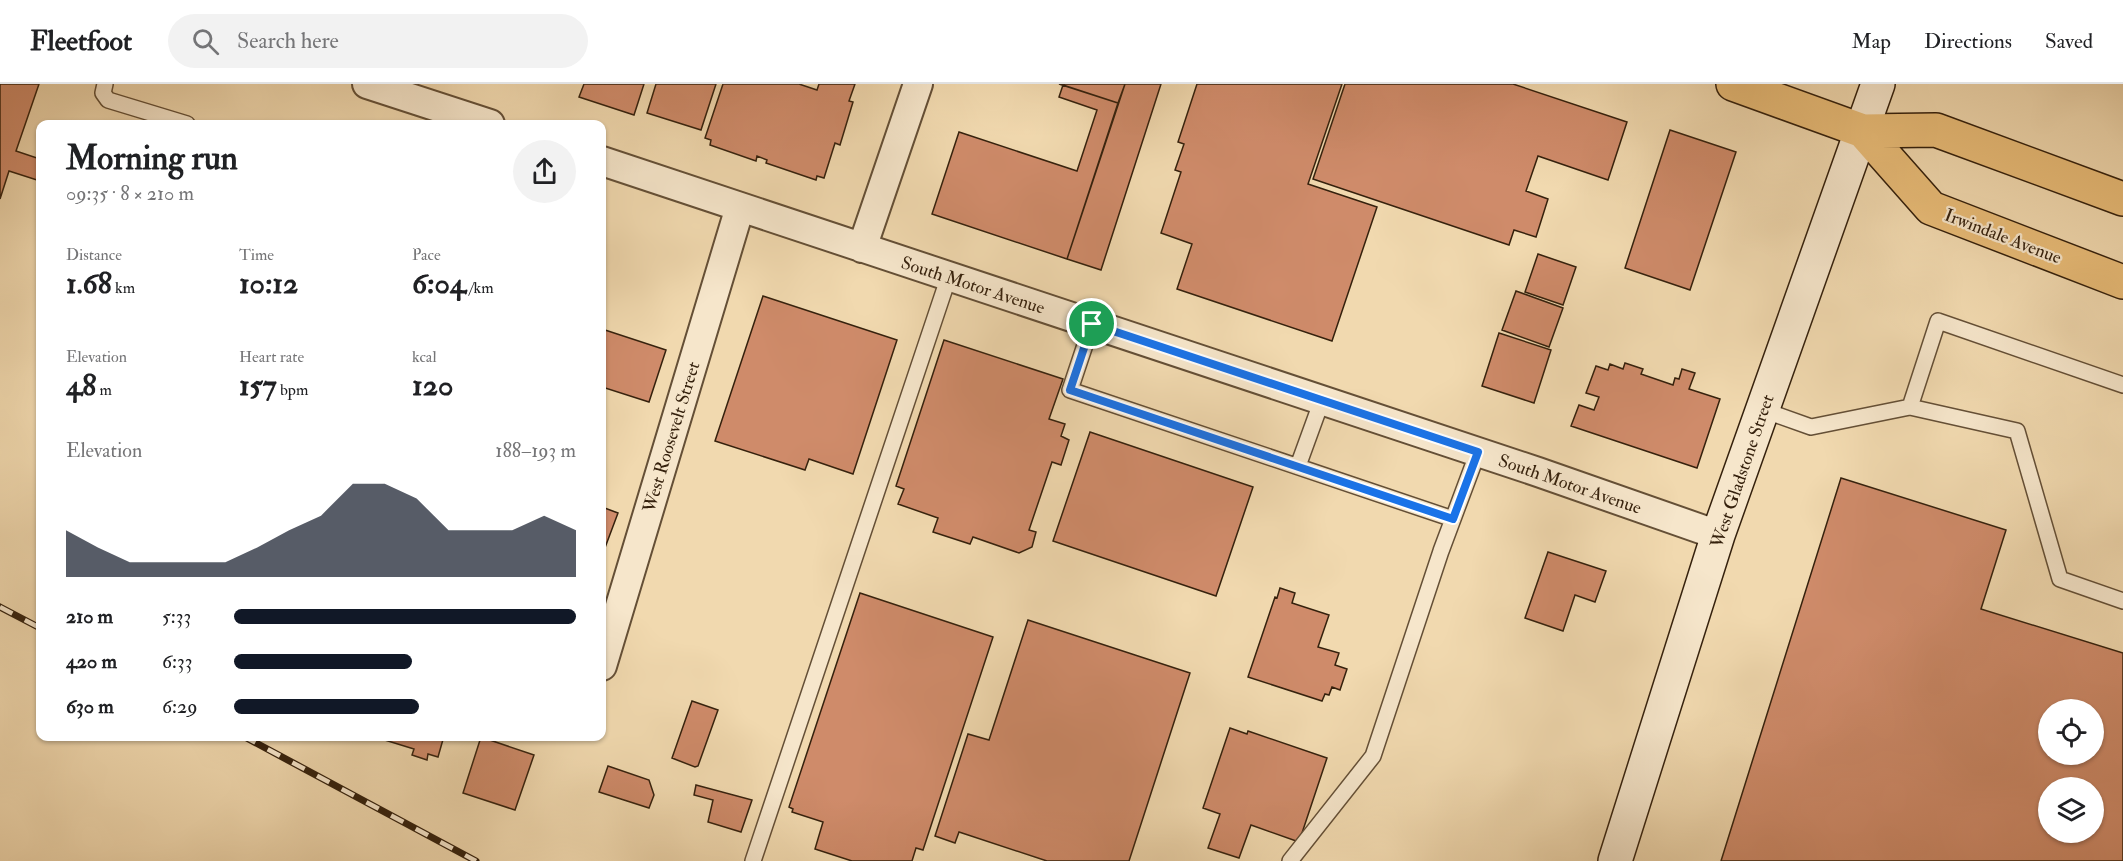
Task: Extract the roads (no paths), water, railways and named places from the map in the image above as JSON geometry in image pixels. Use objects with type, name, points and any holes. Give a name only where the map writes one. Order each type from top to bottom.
[{"type":"main road","points":[[1733,84],[1863,131],[1936,130],[2123,199]]},
{"type":"main road","name":"Irwindale Avenue","points":[[1863,131],[1931,208],[2123,282]]},
{"type":"street","points":[[367,84],[478,120]]},
{"type":"street","points":[[862,248],[918,84]]},
{"type":"street","name":"West Gladstone Street","points":[[1615,861],[1718,535],[1878,84]]},
{"type":"street","name":"South Motor Avenue","points":[[606,162],[1478,452],[1718,535]]},
{"type":"street","name":"West Roosevelt Street","points":[[606,653],[740,207]]},
{"type":"lane","points":[[105,84],[103,93],[108,100],[174,120]]},
{"type":"lane","points":[[753,861],[949,276]]},
{"type":"lane","points":[[1910,406],[1938,321],[2123,385]]},
{"type":"lane","points":[[1092,324],[1070,390],[1453,519]]},
{"type":"lane","points":[[1298,466],[1322,400]]},
{"type":"lane","points":[[1763,410],[1811,427],[1910,406],[2017,431],[2060,579],[2123,601]]},
{"type":"lane","points":[[1290,861],[1374,756],[1441,550],[1478,452]]},
{"type":"railway","points":[[0,607],[36,626]]},
{"type":"railway","points":[[252,741],[476,861]]}]
